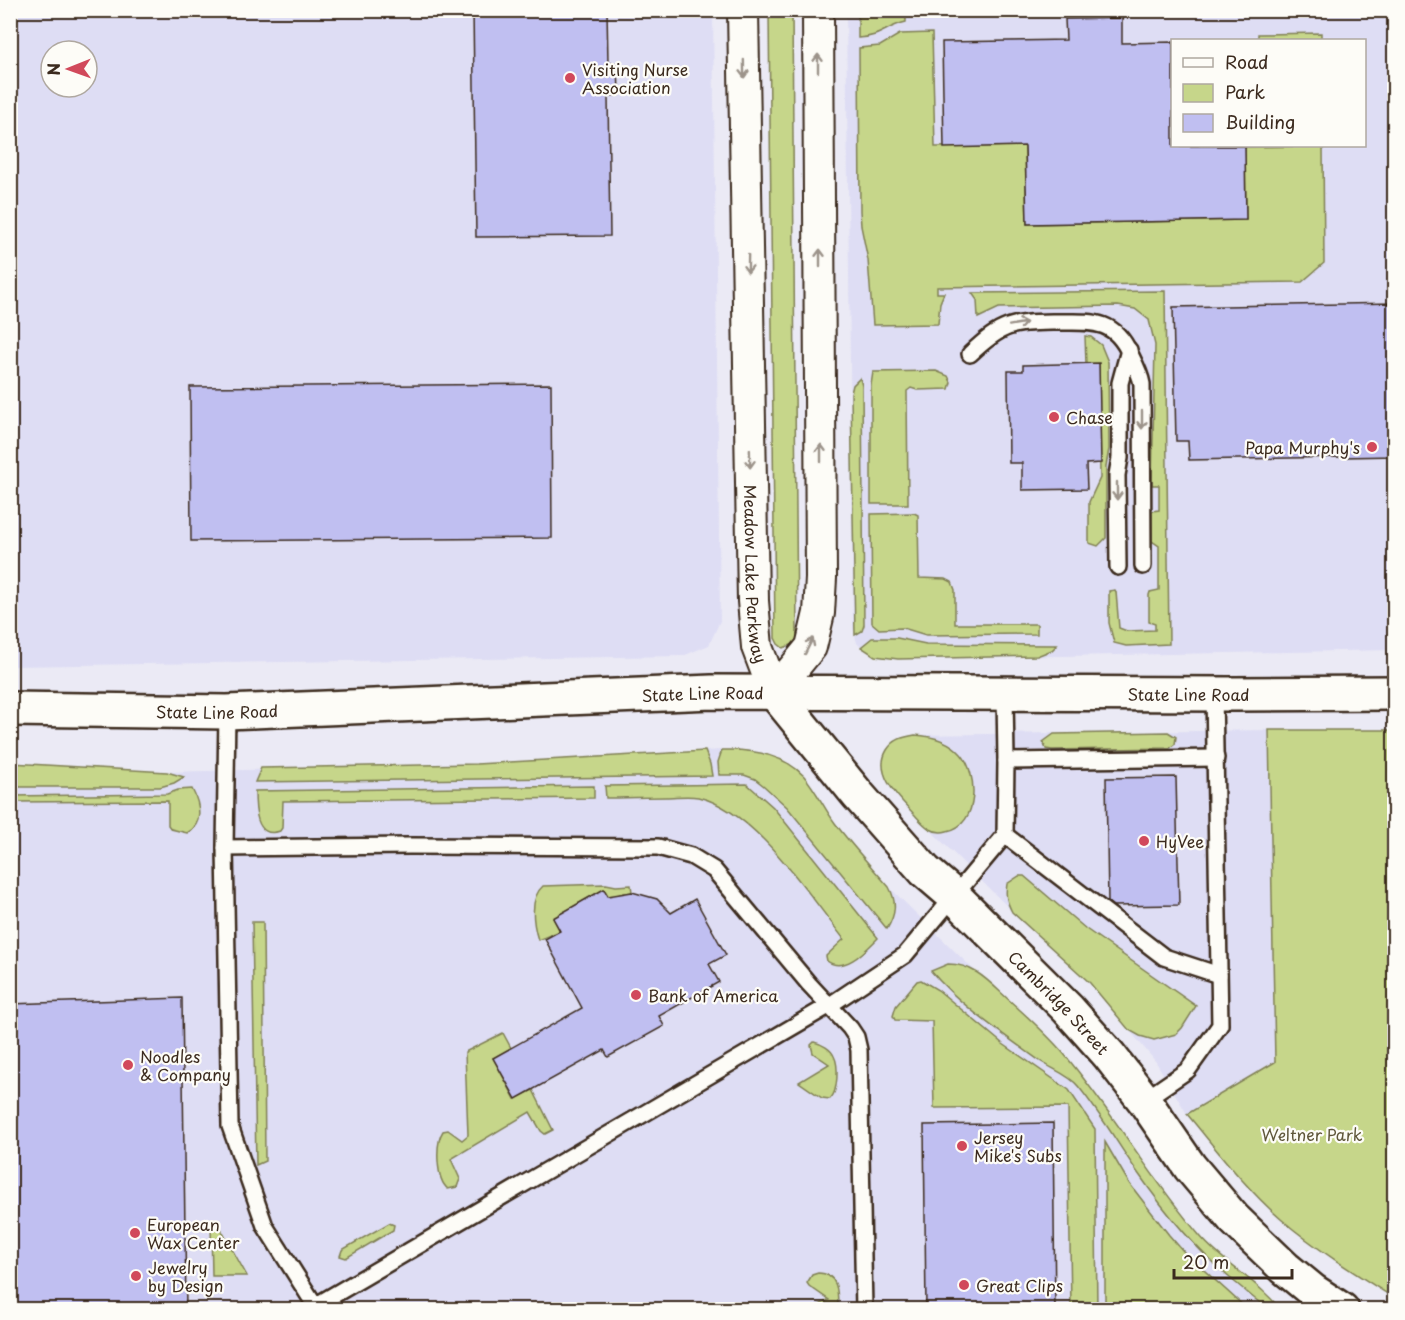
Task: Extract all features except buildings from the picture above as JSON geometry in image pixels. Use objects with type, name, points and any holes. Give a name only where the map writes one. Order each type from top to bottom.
[{"type":"main road","name":"State Line Road","points":[[10,710],[227,712],[712,692],[1395,693]]},
{"type":"main road","name":"Cambridge Street","points":[[774,692],[858,795],[925,871],[953,895],[1068,1009],[1109,1055],[1144,1100],[1190,1167],[1234,1219],[1285,1268],[1313,1291],[1342,1310]]},
{"type":"street","name":"Meadow Lake Parkway","points":[[743,10],[753,601],[758,647],[774,692]]},
{"type":"street","name":"Meadow Lake Parkway","points":[[774,692],[811,648],[819,614],[821,567],[818,10]]},
{"type":"lane","points":[[970,354],[991,333],[1024,323],[1097,322],[1117,332],[1129,350],[1142,384],[1143,566]]},
{"type":"lane","points":[[1118,567],[1117,475],[1120,458],[1120,383],[1129,350]]},
{"type":"lane","points":[[227,712],[225,848],[230,1126],[265,1226],[317,1308],[830,1005],[905,955],[1005,835],[1005,694]]},
{"type":"lane","points":[[1144,1100],[1188,1070],[1220,1025],[1214,694]]},
{"type":"lane","points":[[1006,761],[1215,758]]},
{"type":"lane","points":[[1005,835],[1164,957],[1219,975]]},
{"type":"lane","points":[[225,848],[658,847],[692,856],[714,870],[809,984],[856,1036],[859,1050],[864,1310]]},
{"type":"shaded area","points":[[10,11],[713,11],[720,621],[709,645],[683,656],[11,666]]},
{"type":"shaded area","points":[[846,11],[1394,11],[1394,650],[898,659],[875,656],[857,643],[853,628]]},
{"type":"shaded area","points":[[1269,730],[1275,1063],[1187,1114],[1156,1062],[1090,983],[1029,928],[905,805],[885,777],[884,755],[896,740],[915,735]]},
{"type":"shaded area","points":[[749,750],[763,753],[782,761],[804,776],[835,824],[889,887],[1063,1052],[1098,1096],[1152,1175],[1202,1239],[1273,1300],[1280,1309],[11,1309],[10,763],[167,772],[476,764]]},
{"type":"green space","points":[[769,11],[792,11],[797,638],[794,644],[783,648],[775,638]]},
{"type":"green space","points":[[858,11],[906,11],[906,22],[872,36],[858,38]]},
{"type":"green space","points":[[932,33],[935,147],[1025,146],[1027,224],[1246,220],[1245,147],[1323,147],[1324,263],[1302,282],[937,287],[937,293],[944,293],[940,303],[938,324],[873,325],[868,260],[860,211],[859,48],[880,46],[900,34]]},
{"type":"green space","points":[[1321,33],[1321,39],[1258,39],[1258,34]]},
{"type":"green space","points":[[1165,291],[1169,644],[1126,646],[1114,643],[1109,623],[1109,591],[1115,590],[1116,592],[1119,628],[1127,631],[1155,630],[1155,624],[1149,622],[1149,595],[1150,592],[1159,590],[1159,546],[1152,541],[1152,511],[1159,510],[1159,485],[1152,485],[1155,345],[1149,320],[1135,309],[1118,306],[999,308],[978,318],[977,300],[972,293]]},
{"type":"green space","points":[[1085,336],[1091,337],[1101,345],[1108,362],[1109,449],[1106,466],[1106,538],[1098,546],[1089,543],[1089,502],[1100,478],[1099,364],[1086,364]]},
{"type":"green space","points":[[936,371],[948,376],[951,382],[949,389],[917,390],[911,388],[907,391],[908,504],[871,504],[871,385],[873,372]]},
{"type":"green space","points":[[860,378],[862,386],[864,625],[862,631],[855,635],[851,393],[853,385]]},
{"type":"green space","points":[[914,513],[918,515],[919,578],[946,579],[952,582],[955,590],[955,624],[1037,624],[1037,634],[926,635],[903,628],[879,629],[872,623],[871,514]]},
{"type":"green space","points":[[872,638],[897,638],[926,644],[1057,645],[1052,650],[1037,656],[898,659],[875,656],[861,647]]},
{"type":"green space","name":"Weltner Park","points":[[1269,730],[1394,730],[1394,1298],[1322,1251],[1282,1220],[1244,1182],[1187,1114],[1275,1062]]},
{"type":"green space","points":[[1168,732],[1176,737],[1175,744],[1170,748],[1052,750],[1046,749],[1043,742],[1054,734]]},
{"type":"green space","points":[[915,735],[946,742],[961,754],[967,763],[971,773],[973,797],[966,819],[958,827],[940,832],[927,827],[901,800],[885,776],[883,759],[887,750],[899,739]]},
{"type":"green space","points":[[722,750],[766,754],[786,763],[804,776],[841,831],[889,887],[894,908],[887,929],[787,807],[755,779],[744,775],[719,775],[718,762]]},
{"type":"green space","points":[[705,751],[712,776],[255,782],[261,768],[476,764]]},
{"type":"green space","points":[[11,763],[167,772],[184,777],[160,787],[11,787]]},
{"type":"green space","points":[[747,784],[773,807],[878,938],[855,959],[841,965],[827,961],[826,956],[844,939],[779,856],[740,818],[719,805],[698,797],[606,798],[605,786]]},
{"type":"green space","points":[[594,786],[594,798],[283,801],[282,828],[272,833],[261,827],[255,805],[255,791]]},
{"type":"green space","points":[[192,789],[199,813],[196,824],[187,833],[171,829],[168,825],[168,801],[11,802],[11,796],[167,794]]},
{"type":"green space","points":[[1019,876],[1024,876],[1086,929],[1196,1006],[1182,1028],[1176,1034],[1154,1040],[1129,1030],[1090,983],[1012,912],[1007,899],[1007,884]]},
{"type":"green space","points":[[631,885],[632,892],[610,899],[604,889],[553,918],[560,931],[538,940],[534,904],[543,886]]},
{"type":"green space","points":[[252,922],[263,922],[265,1161],[256,1165]]},
{"type":"green space","points":[[948,964],[966,967],[982,976],[1051,1040],[1082,1076],[1200,1236],[1262,1290],[1280,1309],[1269,1308],[1255,1299],[1227,1276],[1186,1234],[1149,1189],[1094,1107],[1074,1082],[1040,1061],[982,1019],[931,971]]},
{"type":"green space","points":[[921,980],[938,990],[1003,1044],[1069,1090],[1095,1129],[1097,1309],[1071,1309],[1068,1107],[934,1108],[932,1021],[895,1020],[893,1016],[896,1006],[917,981]]},
{"type":"green space","points":[[503,1033],[511,1048],[493,1058],[515,1099],[533,1090],[553,1130],[545,1134],[541,1131],[530,1112],[451,1159],[460,1179],[457,1187],[448,1189],[441,1178],[438,1152],[443,1131],[448,1130],[462,1140],[468,1135],[465,1052]]},
{"type":"green space","points":[[814,1042],[823,1045],[833,1053],[836,1060],[836,1085],[830,1099],[822,1098],[799,1082],[829,1064],[813,1053],[811,1045]]},
{"type":"green space","points":[[1105,1142],[1129,1183],[1169,1235],[1184,1252],[1247,1309],[1105,1309]]},
{"type":"green space","points":[[217,1222],[247,1276],[212,1276],[211,1223]]},
{"type":"green space","points":[[389,1223],[394,1225],[393,1230],[346,1258],[340,1256],[342,1250]]},
{"type":"green space","points":[[825,1274],[834,1280],[838,1309],[812,1309],[829,1300],[807,1283],[812,1275]]},
{"type":"place","name":"Visiting Nurse Association","points":[[570,78]]},
{"type":"place","name":"Chase","points":[[1054,417]]},
{"type":"place","name":"Papa Murphy's","points":[[1372,447]]},
{"type":"place","name":"HyVee","points":[[1144,841]]},
{"type":"place","name":"Bank of America","points":[[636,995]]},
{"type":"place","name":"Noodles & Company","points":[[128,1065]]},
{"type":"place","name":"Jersey Mike's Subs","points":[[962,1146]]},
{"type":"place","name":"European Wax Center","points":[[135,1233]]},
{"type":"place","name":"Jewelry by Design","points":[[136,1276]]},
{"type":"place","name":"Great Clips","points":[[964,1285]]}]
